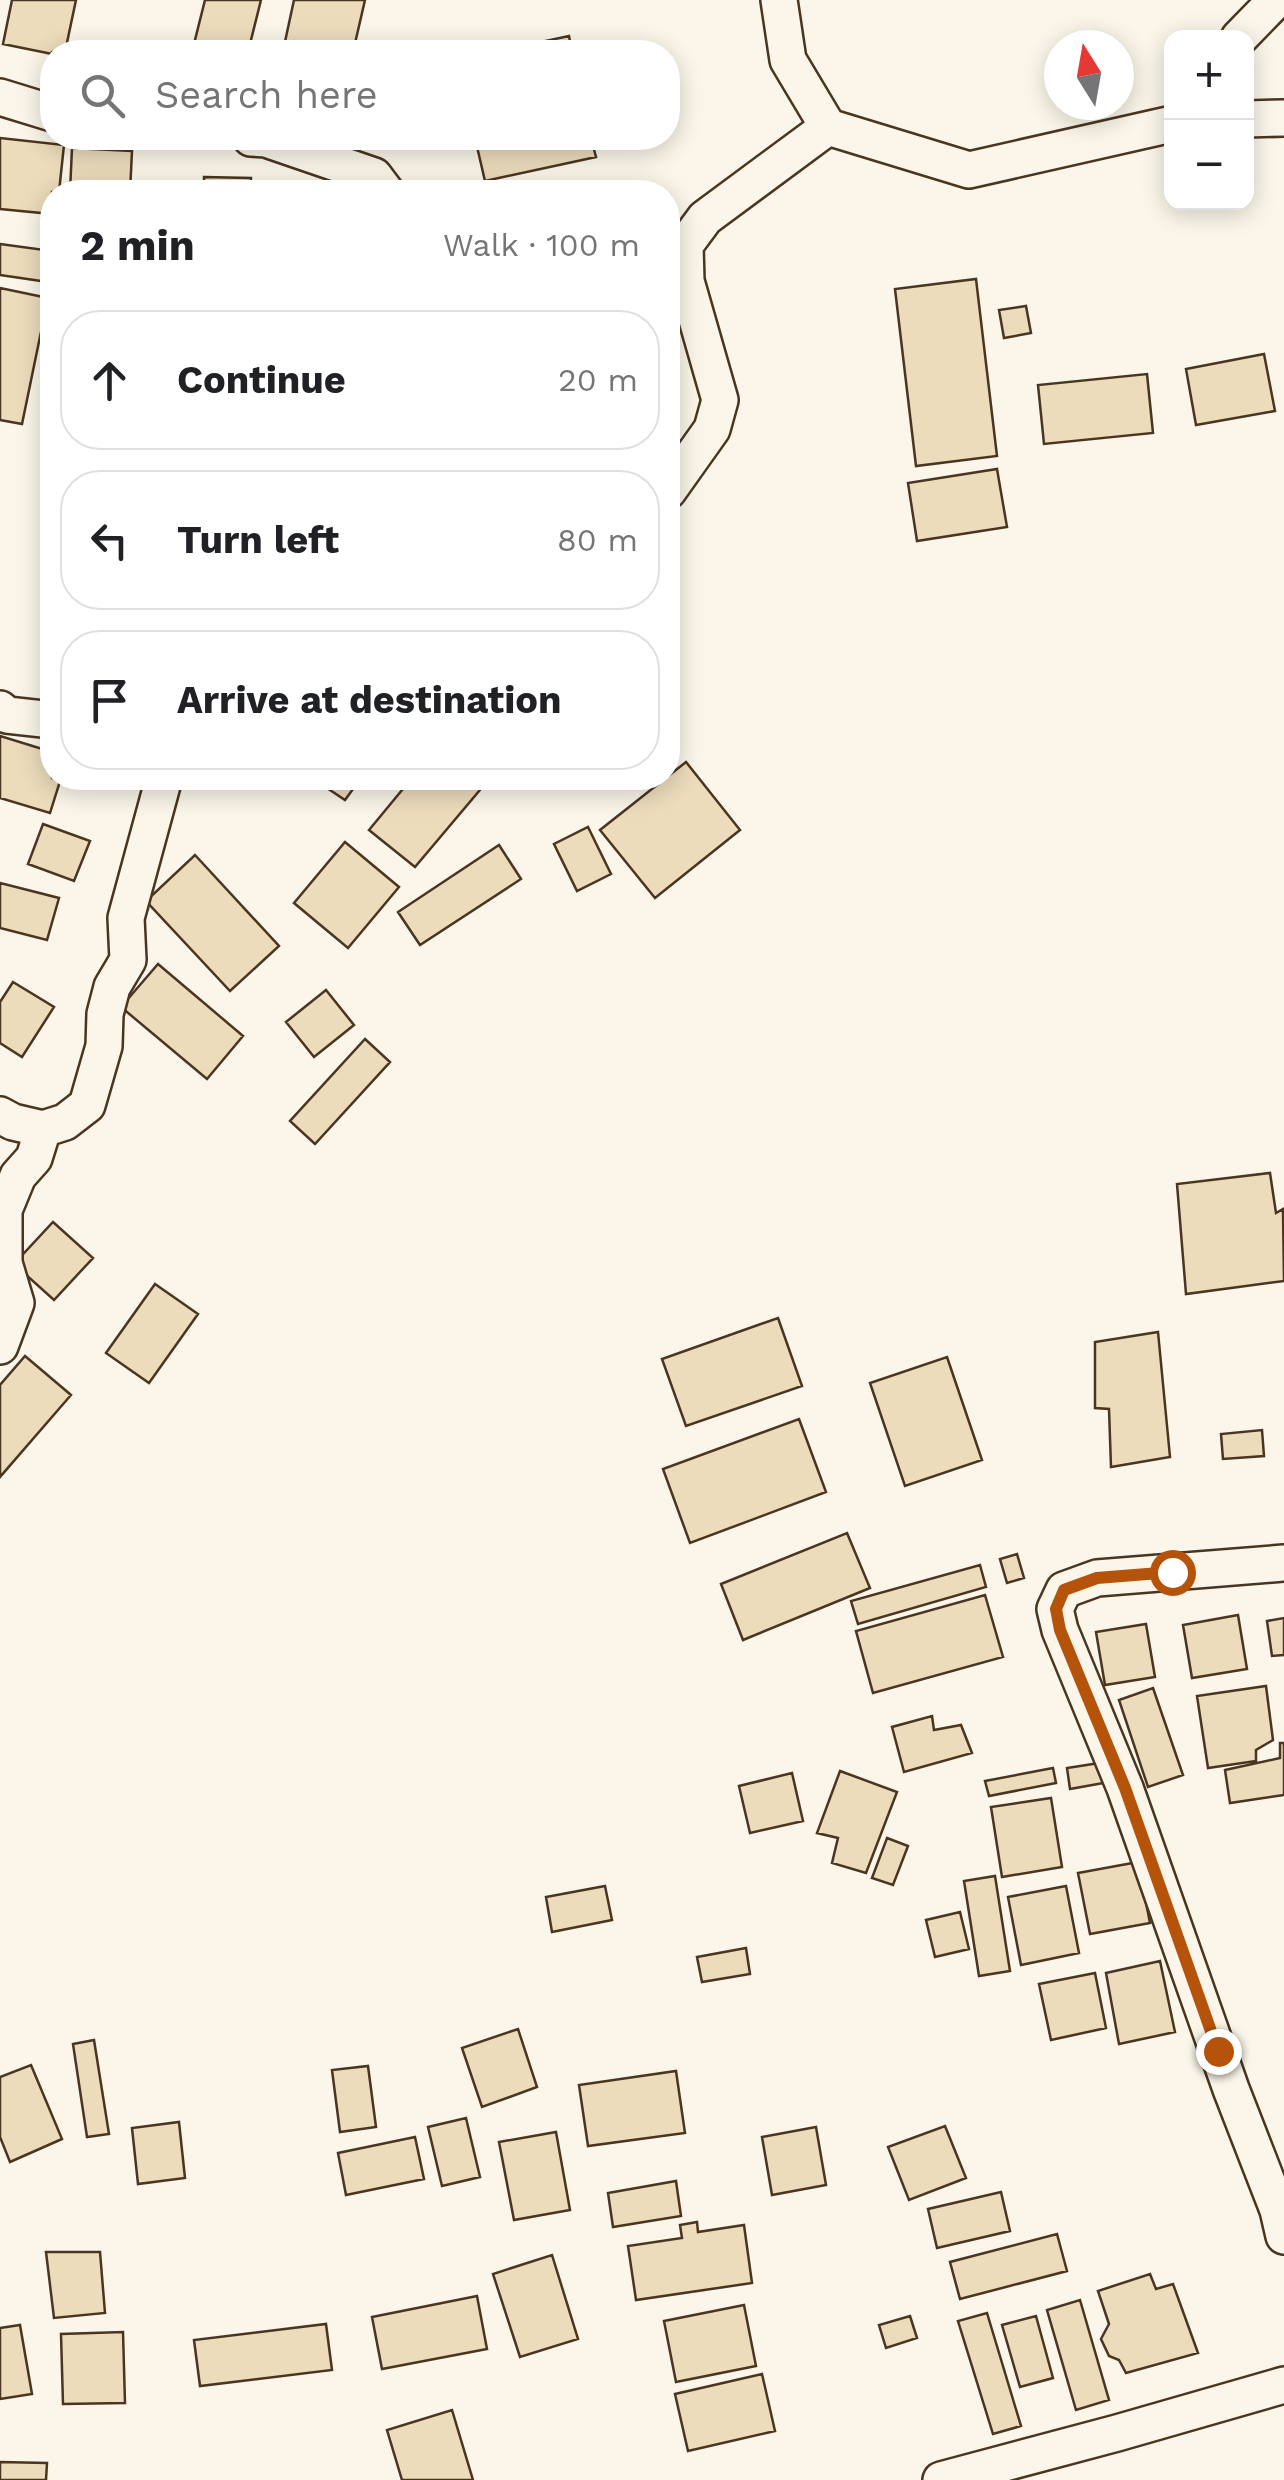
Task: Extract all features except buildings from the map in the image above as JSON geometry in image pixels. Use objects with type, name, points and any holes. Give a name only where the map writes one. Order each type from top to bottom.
[{"type":"street","points":[[779,0],[788,60],[828,127],[969,170],[1164,126]]},
{"type":"street","points":[[1247,30],[1276,0]]},
{"type":"street","points":[[0,97],[40,110]]},
{"type":"street","points":[[1254,119],[1284,118]]},
{"type":"street","points":[[680,473],[712,429],[720,400],[686,281],[685,245],[705,218],[828,127]]},
{"type":"street","points":[[298,150],[377,180]]},
{"type":"street","points":[[0,710],[7,715],[40,719]]},
{"type":"street","points":[[0,1115],[42,1129],[65,1122],[87,1104],[104,1046],[108,1000],[128,960],[126,918],[161,790]]},
{"type":"street","points":[[0,1346],[16,1303],[4,1263],[9,1174],[34,1158],[42,1129]]},
{"type":"street","points":[[1284,1562],[1097,1578],[1064,1590],[1056,1609],[1060,1630],[1125,1788],[1278,2210],[1284,2236]]},
{"type":"street","points":[[941,2480],[1284,2384]]},
{"type":"route","points":[[1172,1572],[1097,1578],[1064,1590],[1056,1609],[1060,1630],[1125,1788],[1218,2051]]}]
